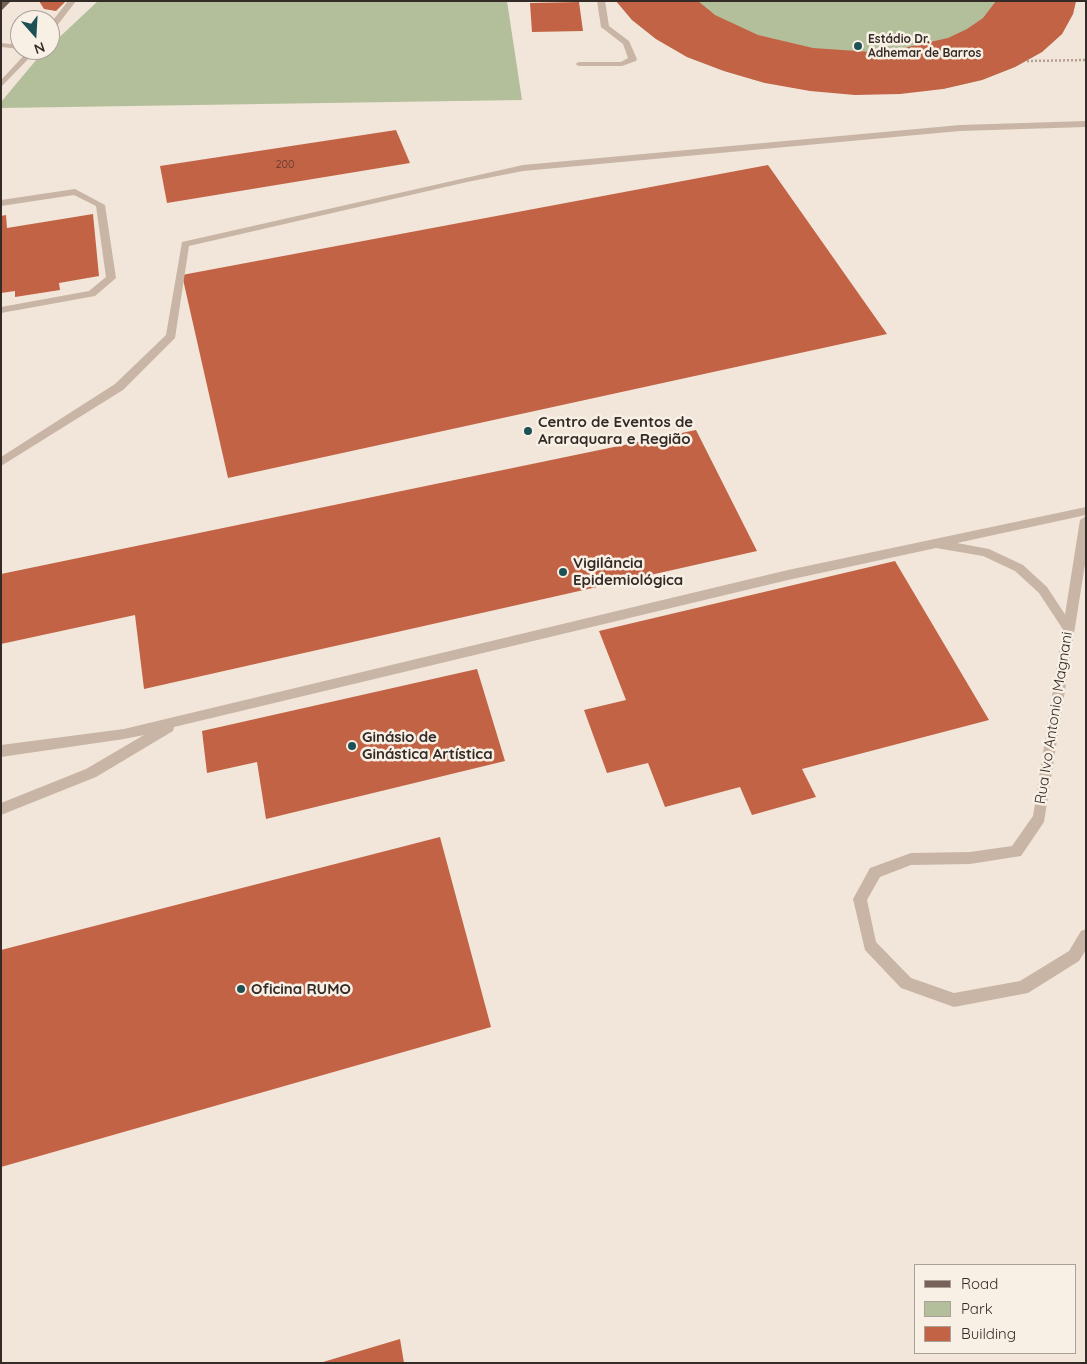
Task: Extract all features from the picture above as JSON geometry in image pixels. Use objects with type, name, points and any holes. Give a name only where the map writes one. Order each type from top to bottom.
[{"type":"main road","points":[[1,10],[7,1]]},
{"type":"street","points":[[60,16],[72,1]]},
{"type":"street","points":[[579,64],[622,64],[634,59],[626,43],[605,27],[601,1]]},
{"type":"street","points":[[1,85],[24,60]]},
{"type":"street","points":[[1,462],[120,386],[171,336],[186,244],[522,168],[960,128],[1086,124]]},
{"type":"street","points":[[1,203],[75,192],[100,205],[112,278],[92,294],[1,310]]},
{"type":"street","points":[[1,751],[124,734],[778,577],[1086,511]]},
{"type":"street","name":"Rua Ivo Antonio Magnani","points":[[1086,520],[1039,818],[1016,852],[970,858],[911,859],[875,872],[860,899],[870,945],[906,983],[954,1000],[1023,988],[1074,956],[1086,936]]},
{"type":"street","points":[[933,544],[985,552],[1019,568],[1043,590],[1068,628]]},
{"type":"street","points":[[1,809],[91,774],[179,720]]},
{"type":"path","points":[[1026,61],[1086,60]]},
{"type":"green space","points":[[98,1],[507,1],[522,100],[1,108],[1,102],[36,60],[60,60],[60,37]]},
{"type":"green space","name":"Estádio Dr. Adhemar de Barros","points":[[616,1],[1076,1],[1073,14],[1062,34],[1042,52],[1015,67],[982,80],[943,89],[765,83],[724,71],[687,57],[656,39],[632,20]]},
{"type":"building","points":[[39,1],[66,1],[57,10],[44,9]]},
{"type":"building","name":"Estádio Dr. Adhemar de Barros","points":[[616,1],[698,1],[715,15],[758,35],[813,48],[871,52],[899,49],[948,38],[967,29],[983,18],[996,1],[1076,1],[1073,14],[1062,34],[1042,52],[1015,67],[982,80],[943,89],[900,94],[855,95],[810,91],[765,83],[724,71],[687,57],[656,39],[632,20]]},
{"type":"building","points":[[579,2],[583,31],[532,32],[530,3]]},
{"type":"building","points":[[396,130],[410,163],[167,203],[160,166]]},
{"type":"building","points":[[768,165],[887,334],[228,478],[182,275]]},
{"type":"building","points":[[93,214],[99,276],[59,283],[60,290],[15,297],[15,291],[1,293],[1,216],[6,215],[7,228]]},
{"type":"building","points":[[696,430],[757,551],[144,689],[135,615],[1,644],[1,574]]},
{"type":"building","points":[[895,561],[989,720],[802,769],[816,797],[752,815],[740,787],[665,807],[648,763],[607,773],[584,710],[626,700],[599,631]]},
{"type":"building","name":"Ginásio de Ginástica Artística","points":[[477,669],[505,761],[266,819],[257,762],[207,773],[202,731]]},
{"type":"building","name":"Oficina RUMO","points":[[440,837],[491,1027],[1,1167],[1,950]]},
{"type":"building","points":[[400,1339],[404,1363],[323,1363],[323,1362]]},
{"type":"place","name":"Estádio Dr. Adhemar de Barros","points":[[858,46]]},
{"type":"place","name":"Centro de Eventos de Araraquara e Região","points":[[528,431]]},
{"type":"place","name":"Vigilância Epidemiológica","points":[[563,572]]},
{"type":"place","name":"Ginásio de Ginástica Artística","points":[[352,746]]},
{"type":"place","name":"Oficina RUMO","points":[[241,989]]}]
